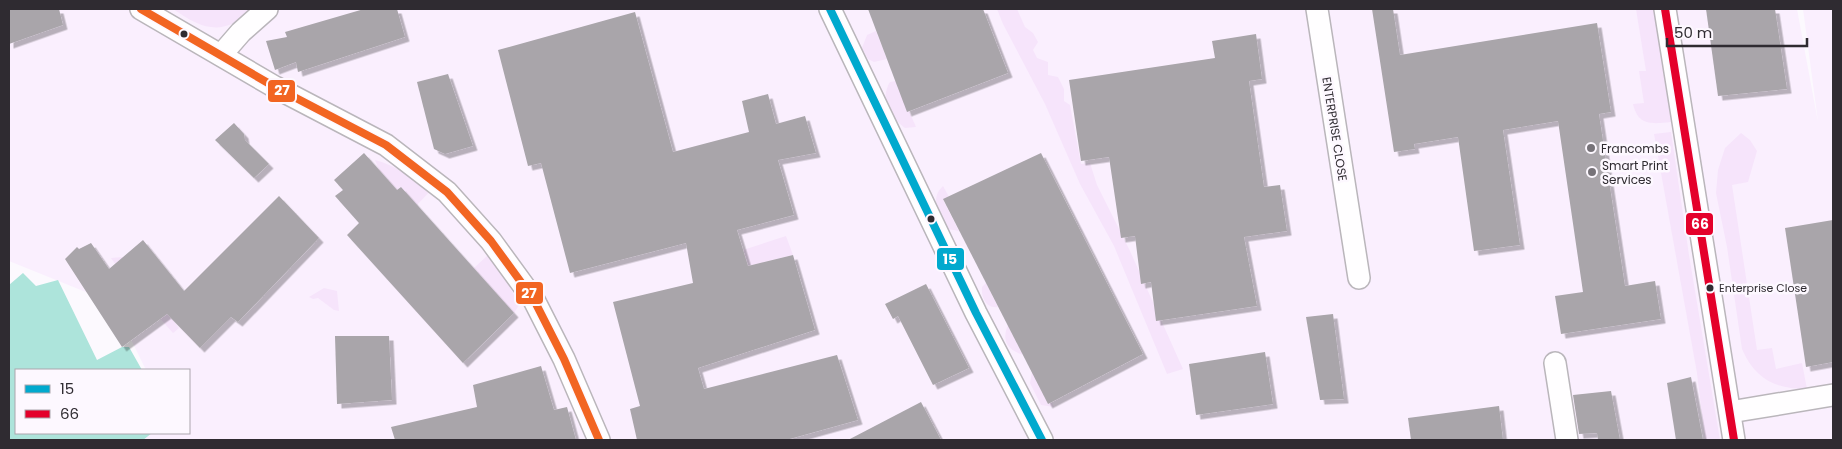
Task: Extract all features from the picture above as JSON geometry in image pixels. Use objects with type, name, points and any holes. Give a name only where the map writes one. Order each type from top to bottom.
[{"type":"street","points":[[141,9],[275,87],[386,145],[447,192],[491,241],[534,300],[564,359],[599,440]]},
{"type":"street","points":[[221,55],[238,35],[267,9]]},
{"type":"street","points":[[830,9],[972,306],[1042,440]]},
{"type":"street","name":"ENTERPRISE CLOSE","points":[[1317,9],[1358,278]]},
{"type":"street","points":[[1664,9],[1734,440]]},
{"type":"street","points":[[1555,363],[1567,440]]},
{"type":"street","points":[[1730,412],[1833,395]]},
{"type":"shaded area","points":[[9,9],[1648,9],[1663,110],[1664,9],[1797,9],[1818,122],[1803,9],[1833,9],[1833,440],[143,440],[149,434],[190,434],[190,369],[146,369],[113,303],[9,261]]},
{"type":"shaded area","points":[[173,9],[254,9],[233,23],[223,27],[214,27],[195,22]]},
{"type":"shaded area","points":[[997,9],[1017,9],[1025,27],[1033,33],[1038,42],[1033,50],[1037,58],[1048,62],[1048,75],[1058,77],[1064,89],[1064,101],[1070,105],[1081,164],[1090,163],[1097,185],[1130,251],[1183,369],[1167,374],[1114,246],[1080,184],[1045,104]]},
{"type":"shaded area","points":[[1636,9],[1654,9],[1671,122],[1647,122],[1642,120],[1635,111],[1633,104],[1644,103],[1639,71],[1646,71]]},
{"type":"shaded area","points":[[876,31],[887,59],[874,62],[868,59],[862,48],[867,35]]},
{"type":"shaded area","points":[[896,81],[916,127],[905,128],[895,119],[888,108],[886,102],[887,89],[890,82]]},
{"type":"shaded area","points":[[1671,132],[1689,255],[1720,440],[1705,440],[1697,373],[1654,134]]},
{"type":"shaded area","points":[[1741,133],[1750,140],[1757,151],[1748,182],[1732,185],[1757,350],[1772,348],[1776,369],[1802,363],[1807,389],[1785,387],[1767,380],[1753,368],[1742,349],[1727,247],[1716,193],[1718,170],[1725,148]]},
{"type":"shaded area","points":[[375,160],[397,169],[430,191],[417,205],[401,187],[397,190],[379,170]]},
{"type":"shaded area","points":[[943,186],[949,197],[943,200],[959,231],[948,229],[937,208],[936,197]]},
{"type":"shaded area","points":[[786,236],[793,255],[748,266],[743,250]]},
{"type":"shaded area","points":[[488,255],[502,271],[519,305],[514,313],[474,268]]},
{"type":"shaded area","points":[[122,257],[179,328],[173,333],[150,307],[147,309],[111,258]]},
{"type":"shaded area","points":[[23,273],[36,286],[58,280],[97,360],[122,347],[129,347],[141,369],[15,369],[15,434],[151,434],[143,440],[9,440],[9,285]]},
{"type":"shaded area","points":[[986,283],[998,307],[990,306],[983,298],[982,287]]},
{"type":"shaded area","points":[[324,288],[337,291],[339,311],[334,310],[318,298],[313,299],[309,297]]},
{"type":"shaded area","points":[[1008,325],[1023,355],[1010,348],[1007,344],[1005,336]]},
{"type":"shaded area","points":[[1032,372],[1048,404],[1052,402],[1054,407],[1041,405],[1030,383]]},
{"type":"building","points":[[9,9],[59,9],[63,25],[9,44]]},
{"type":"building","points":[[364,9],[397,9],[405,37],[298,72],[296,62],[275,70],[266,41],[287,37],[285,32]]},
{"type":"building","points":[[868,9],[983,9],[1008,73],[907,112]]},
{"type":"building","points":[[1372,9],[1393,9],[1400,55],[1597,23],[1611,112],[1599,114],[1625,286],[1655,281],[1661,319],[1561,334],[1555,296],[1583,292],[1558,121],[1503,130],[1520,245],[1474,251],[1458,137],[1414,144],[1415,149],[1394,152]]},
{"type":"building","points":[[1706,9],[1775,9],[1787,89],[1718,96]]},
{"type":"building","points":[[635,12],[673,152],[749,132],[742,101],[768,94],[776,124],[805,116],[816,153],[778,160],[794,215],[737,230],[748,266],[793,255],[815,330],[698,368],[704,389],[837,355],[858,420],[786,440],[637,440],[630,409],[640,406],[613,302],[693,283],[686,243],[570,273],[541,163],[528,166],[498,50]]},
{"type":"building","points":[[1256,34],[1262,79],[1249,81],[1264,187],[1280,185],[1287,231],[1244,237],[1257,306],[1156,321],[1151,282],[1141,284],[1135,236],[1121,238],[1109,157],[1081,161],[1069,80],[1215,58],[1212,41]]},
{"type":"building","points":[[448,74],[473,146],[445,154],[434,149],[417,82]]},
{"type":"building","points":[[234,123],[244,134],[245,140],[269,164],[254,178],[215,140]]},
{"type":"building","points":[[364,153],[397,190],[401,187],[514,313],[463,363],[347,235],[359,223],[335,196],[343,190],[334,180]]},
{"type":"building","points":[[1041,153],[1143,354],[1048,404],[943,199]]},
{"type":"building","points":[[279,196],[319,238],[238,322],[231,317],[200,348],[167,314],[122,347],[65,259],[77,247],[79,249],[91,243],[109,269],[143,240],[184,291]]},
{"type":"building","points":[[1833,220],[1833,362],[1806,367],[1785,228]]},
{"type":"building","points":[[926,284],[969,368],[933,385],[898,316],[893,319],[885,304]]},
{"type":"building","points":[[1333,314],[1344,399],[1320,400],[1306,317]]},
{"type":"building","points":[[335,336],[389,336],[392,400],[337,404]]},
{"type":"building","points":[[1265,352],[1273,404],[1196,415],[1189,364]]},
{"type":"building","points":[[541,366],[554,410],[567,407],[576,440],[395,440],[391,427],[477,407],[473,385]]},
{"type":"building","points":[[1691,377],[1703,440],[1676,440],[1667,383]]},
{"type":"building","points":[[1611,391],[1620,440],[1598,440],[1597,433],[1579,434],[1573,395]]},
{"type":"building","points":[[921,402],[941,440],[848,440]]},
{"type":"building","points":[[1499,406],[1503,440],[1411,440],[1408,418]]},
{"type":"transit line","name":"27","points":[[141,9],[275,87],[386,145],[447,192],[491,241],[534,300],[564,359],[599,440]]},
{"type":"transit line","name":"15","points":[[830,9],[976,313],[1042,440]]},
{"type":"transit line","name":"66","points":[[1665,9],[1734,440]]},
{"type":"place","name":"Francombs","points":[[1591,148]]},
{"type":"place","name":"Smart Print Services","points":[[1592,172]]},
{"type":"place","name":"Enterprise Close","points":[[1710,288]]}]
